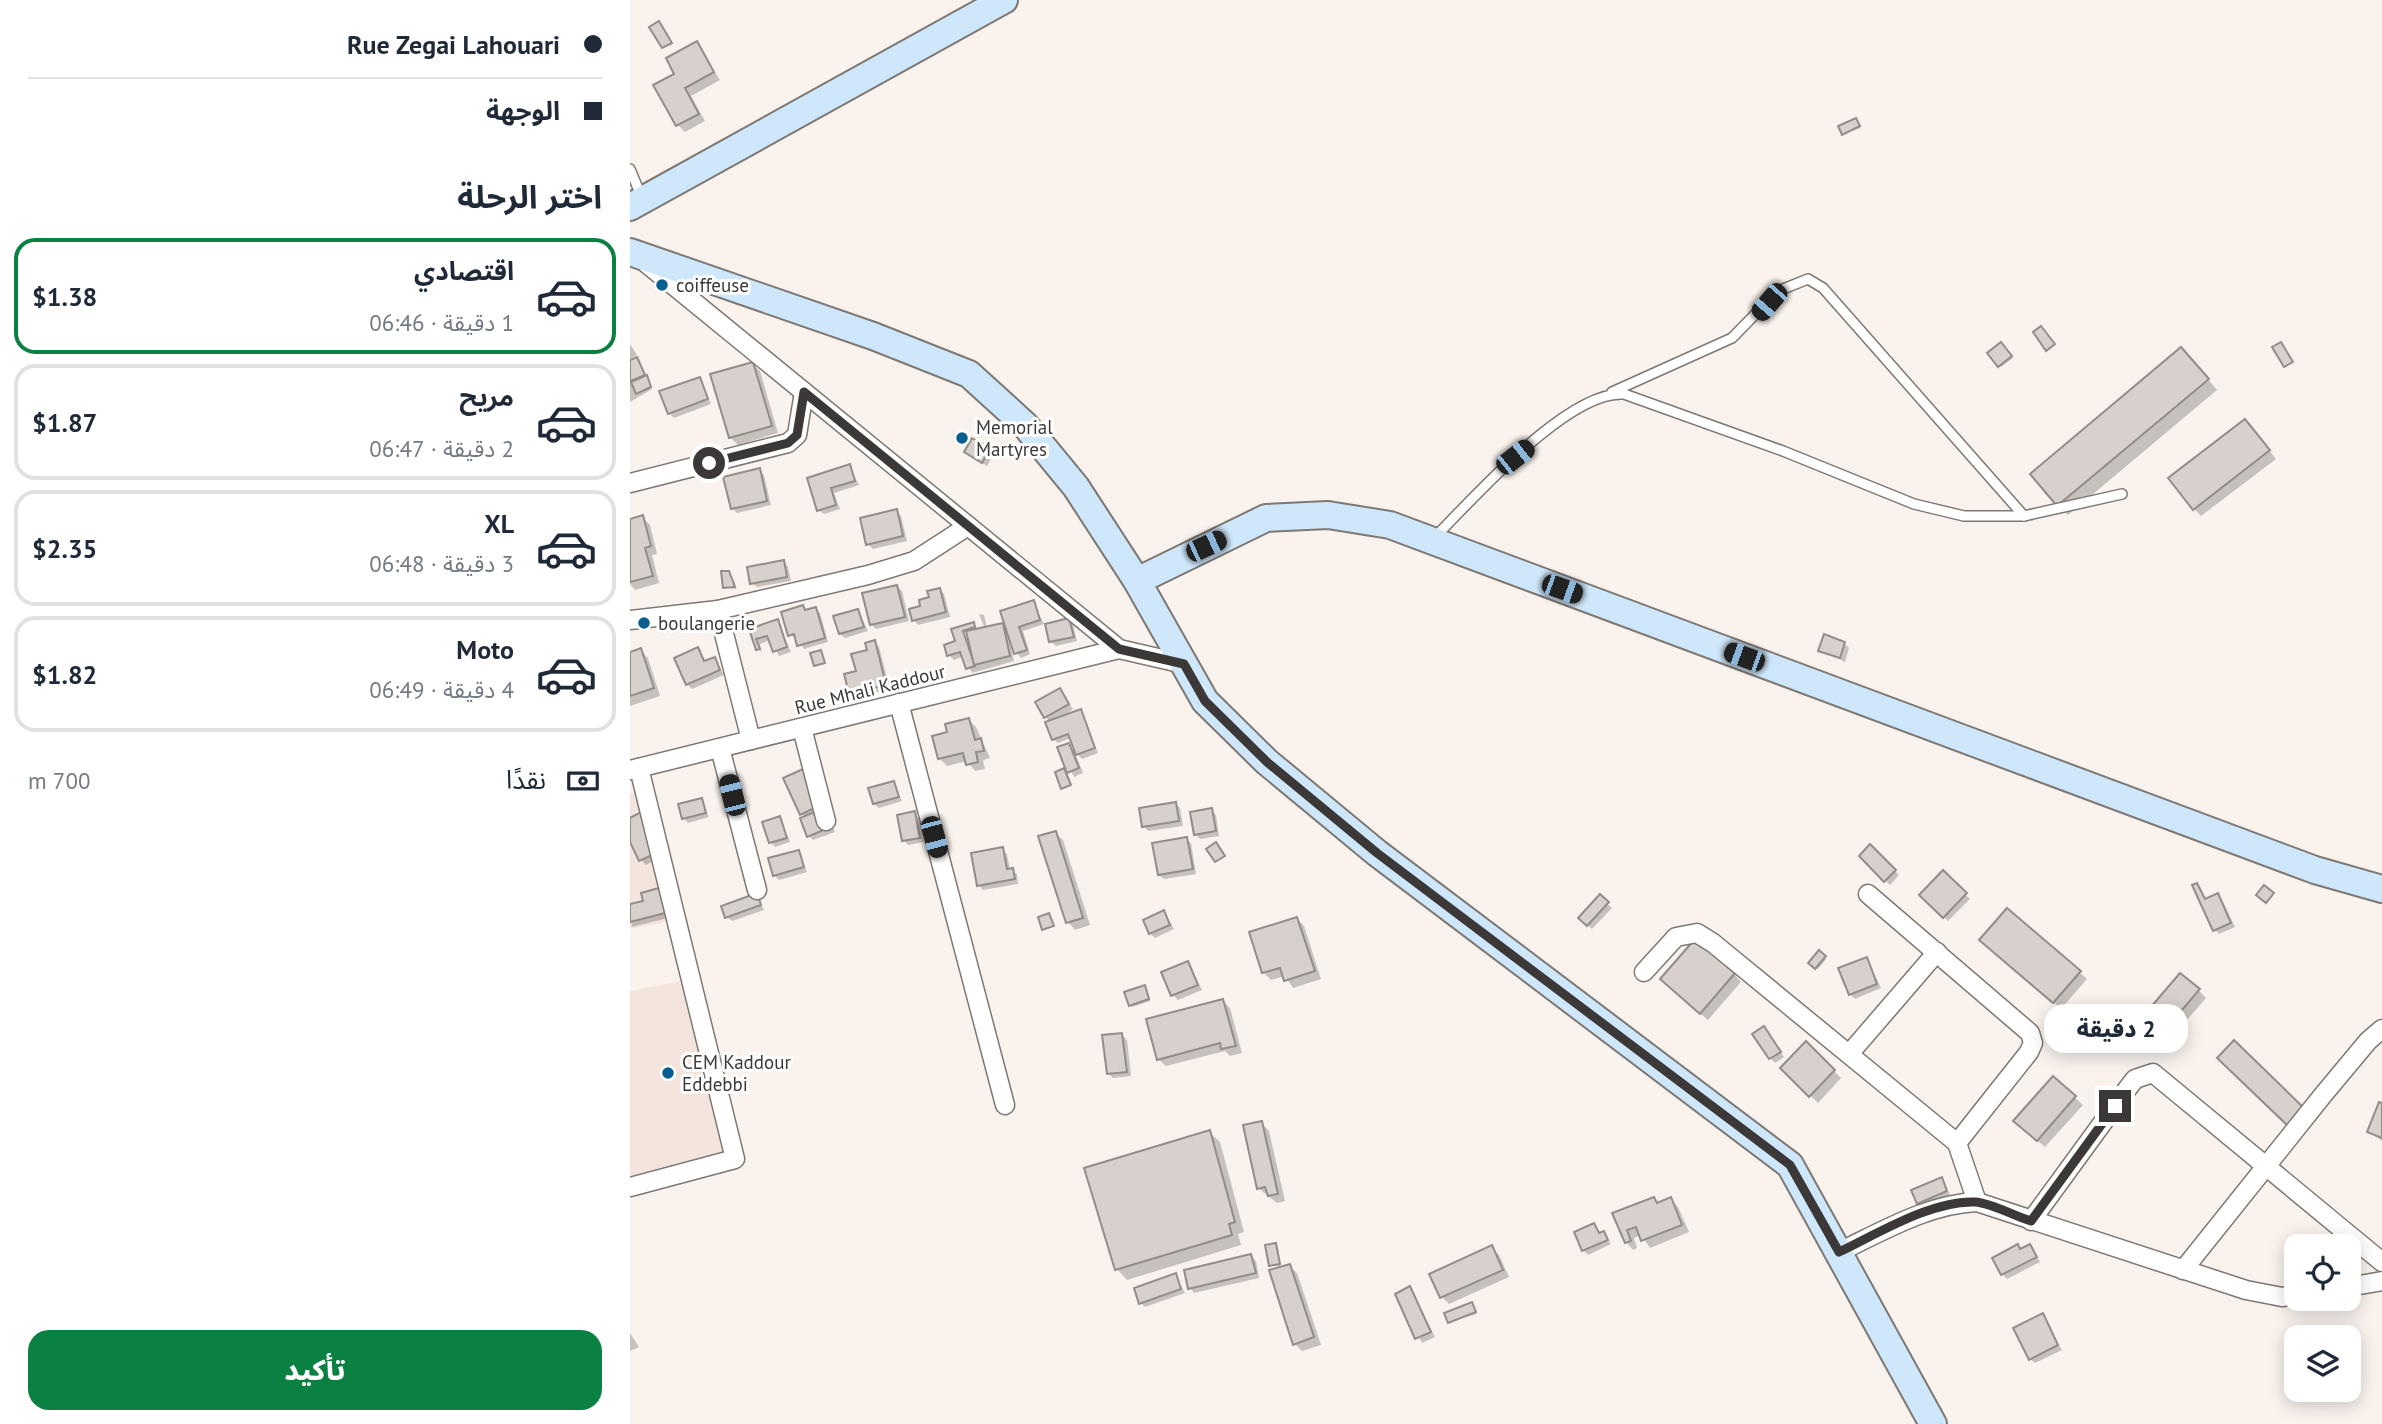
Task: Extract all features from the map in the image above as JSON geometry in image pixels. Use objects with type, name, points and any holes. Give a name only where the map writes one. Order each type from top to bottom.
[{"type":"main road","points":[[636,204],[1003,0]]},
{"type":"main road","points":[[633,253],[873,336],[969,374],[1034,435],[1076,487],[1138,581],[1205,701],[1267,762],[1377,853],[1790,1165],[1933,1424]]},
{"type":"main road","points":[[1138,581],[1266,518],[1328,515],[1390,525],[2315,870],[2382,889]]},
{"type":"street","points":[[633,253],[1119,649],[1184,664]]},
{"type":"street","points":[[630,483],[788,443],[797,435],[804,392]]},
{"type":"street","points":[[630,620],[718,610],[914,561],[968,526]]},
{"type":"street","points":[[718,610],[751,740]]},
{"type":"street","name":"Rue Mhali Kaddour","points":[[634,769],[1119,649]]},
{"type":"street","points":[[899,704],[1005,1105]]},
{"type":"street","points":[[802,728],[826,821]]},
{"type":"street","points":[[720,748],[757,890]]},
{"type":"street","points":[[630,1187],[735,1159],[634,769]]},
{"type":"street","points":[[1868,894],[2030,1033],[2033,1043],[2029,1052],[1957,1143]]},
{"type":"street","points":[[1644,972],[1676,937],[1697,933],[1850,1053],[1957,1143],[1978,1202]]},
{"type":"street","points":[[1850,1053],[1937,952]]},
{"type":"street","points":[[2183,1270],[2368,1041],[2382,1029]]},
{"type":"street","points":[[2031,1221],[2135,1079],[2153,1073],[2382,1262]]},
{"type":"street","points":[[1839,1252],[1932,1210],[1952,1203],[1978,1202],[2246,1290],[2284,1297]]},
{"type":"street","points":[[2361,1285],[2382,1281]]},
{"type":"lane","points":[[630,169],[636,204]]},
{"type":"lane","points":[[1432,541],[1515,457],[1582,405],[1732,338],[1778,291],[1808,279],[1823,288],[2024,516]]},
{"type":"lane","points":[[1609,393],[1624,394],[1783,451],[1914,504],[1964,516],[2024,516],[2122,494]]},
{"type":"shaded area","points":[[637,792],[670,921],[630,929],[630,794]]},
{"type":"shaded area","name":"CEM Kaddour Eddebbi","points":[[682,981],[728,1155],[630,1177],[630,991]]},
{"type":"building","points":[[659,21],[672,43],[662,48],[649,27]]},
{"type":"building","points":[[697,41],[714,72],[685,88],[699,114],[676,126],[653,85],[674,74],[666,58]]},
{"type":"building","points":[[1856,118],[1860,126],[1842,135],[1838,126]]},
{"type":"building","points":[[2041,326],[2055,344],[2046,351],[2033,332]]},
{"type":"building","points":[[2001,342],[2012,356],[1998,367],[1987,353]]},
{"type":"building","points":[[2281,342],[2293,362],[2284,367],[2272,347]]},
{"type":"building","points":[[2181,347],[2209,379],[2057,506],[2030,474]]},
{"type":"building","points":[[637,357],[645,375],[630,381],[630,360]]},
{"type":"building","points":[[753,362],[772,426],[729,438],[710,374]]},
{"type":"building","points":[[647,375],[651,387],[636,394],[631,382]]},
{"type":"building","points":[[700,377],[708,399],[668,414],[659,391]]},
{"type":"building","points":[[2245,419],[2270,450],[2193,510],[2168,478]]},
{"type":"building","points":[[972,438],[990,448],[982,463],[964,452]]},
{"type":"building","points":[[850,464],[855,481],[831,488],[836,505],[817,511],[807,478]]},
{"type":"building","points":[[760,468],[767,501],[731,509],[723,477]]},
{"type":"building","points":[[897,509],[903,536],[866,545],[860,518]]},
{"type":"building","points":[[643,515],[651,546],[645,548],[653,576],[630,582],[630,519]]},
{"type":"building","points":[[784,560],[787,577],[750,584],[747,567]]},
{"type":"building","points":[[721,571],[729,571],[735,587],[723,588]]},
{"type":"building","points":[[897,585],[905,617],[870,625],[862,593]]},
{"type":"building","points":[[940,588],[946,612],[912,621],[909,609],[920,606],[919,600],[929,597],[927,591]]},
{"type":"building","points":[[1034,600],[1040,620],[1019,627],[1027,650],[1014,654],[1000,611]]},
{"type":"building","points":[[803,605],[805,610],[816,607],[825,638],[797,646],[794,634],[788,636],[781,612]]},
{"type":"building","points":[[858,609],[864,627],[839,634],[833,616]]},
{"type":"building","points":[[1069,618],[1074,637],[1049,642],[1045,624]]},
{"type":"building","points":[[778,619],[787,647],[773,652],[767,636],[756,639],[760,649],[756,650],[749,629]]},
{"type":"building","points":[[974,622],[975,627],[963,631],[975,666],[966,669],[960,652],[947,656],[944,645],[955,641],[951,629]]},
{"type":"building","points":[[1003,623],[1010,656],[974,665],[966,631]]},
{"type":"building","points":[[1824,634],[1845,642],[1840,658],[1818,651]]},
{"type":"building","points":[[875,640],[886,685],[849,694],[844,674],[856,671],[851,654],[867,650],[865,643]]},
{"type":"building","points":[[698,647],[704,661],[715,657],[720,670],[686,685],[674,658]]},
{"type":"building","points":[[641,648],[654,688],[630,696],[630,652]]},
{"type":"building","points":[[821,650],[825,663],[814,666],[810,653]]},
{"type":"building","points":[[1060,688],[1069,704],[1044,718],[1035,702]]},
{"type":"building","points":[[1081,709],[1095,748],[1076,755],[1068,734],[1052,740],[1045,722]]},
{"type":"building","points":[[969,718],[975,740],[981,738],[984,751],[976,752],[978,762],[966,765],[963,753],[938,759],[932,736],[947,732],[945,724]]},
{"type":"building","points":[[1069,743],[1079,768],[1067,773],[1057,747]]},
{"type":"building","points":[[812,765],[823,804],[800,815],[783,778]]},
{"type":"building","points":[[1064,768],[1071,785],[1061,789],[1055,772]]},
{"type":"building","points":[[894,781],[899,797],[873,804],[868,788]]},
{"type":"building","points":[[702,798],[706,813],[682,819],[678,804]]},
{"type":"building","points":[[1176,802],[1179,821],[1142,827],[1139,808]]},
{"type":"building","points":[[824,808],[831,827],[807,837],[800,818]]},
{"type":"building","points":[[1212,808],[1216,831],[1194,835],[1190,812]]},
{"type":"building","points":[[915,811],[920,838],[902,841],[897,815]]},
{"type":"building","points":[[641,812],[661,851],[639,861],[630,842],[630,818]]},
{"type":"building","points":[[780,816],[787,838],[769,843],[762,822]]},
{"type":"building","points":[[1056,831],[1083,918],[1066,923],[1038,836]]},
{"type":"building","points":[[1187,837],[1193,869],[1158,875],[1152,843]]},
{"type":"building","points":[[1216,842],[1225,856],[1215,862],[1206,849]]},
{"type":"building","points":[[1870,844],[1896,870],[1884,882],[1859,856]]},
{"type":"building","points":[[1003,847],[1007,869],[1013,868],[1015,879],[977,886],[971,853]]},
{"type":"building","points":[[799,850],[804,867],[773,876],[768,858]]},
{"type":"building","points":[[1943,870],[1967,893],[1943,918],[1919,895]]},
{"type":"building","points":[[2197,883],[2205,899],[2218,893],[2231,923],[2213,931],[2192,885]]},
{"type":"building","points":[[2264,885],[2274,893],[2266,903],[2256,895]]},
{"type":"building","points":[[666,886],[673,911],[630,922],[630,904],[643,901],[641,893]]},
{"type":"building","points":[[757,893],[761,905],[725,918],[721,906]]},
{"type":"building","points":[[1600,894],[1609,902],[1587,926],[1578,918]]},
{"type":"building","points":[[2007,908],[2081,971],[2053,1003],[1979,940]]},
{"type":"building","points":[[1164,910],[1170,925],[1149,934],[1143,920]]},
{"type":"building","points":[[1049,913],[1054,926],[1042,930],[1038,917]]},
{"type":"building","points":[[1297,917],[1315,971],[1284,981],[1280,968],[1262,973],[1249,932]]},
{"type":"building","points":[[1695,939],[1735,973],[1700,1014],[1660,979]]},
{"type":"building","points":[[1819,950],[1826,956],[1815,969],[1808,963]]},
{"type":"building","points":[[1867,957],[1877,984],[1849,995],[1838,968]]},
{"type":"building","points":[[1188,961],[1198,985],[1171,996],[1161,972]]},
{"type":"building","points":[[2180,973],[2200,989],[2157,1039],[2138,1022]]},
{"type":"building","points":[[1145,985],[1149,999],[1129,1006],[1124,992]]},
{"type":"building","points":[[1223,999],[1236,1046],[1221,1049],[1220,1043],[1157,1060],[1146,1019]]},
{"type":"building","points":[[1764,1026],[1781,1052],[1769,1059],[1752,1034]]},
{"type":"building","points":[[1122,1033],[1127,1072],[1107,1074],[1102,1035]]},
{"type":"building","points":[[2234,1040],[2305,1109],[2288,1126],[2217,1058]]},
{"type":"building","points":[[1806,1041],[1835,1070],[1809,1097],[1780,1068]]},
{"type":"building","points":[[2053,1076],[2076,1096],[2037,1141],[2013,1121]]},
{"type":"building","points":[[2379,1102],[2382,1103],[2382,1138],[2367,1132]]},
{"type":"building","points":[[1262,1121],[1278,1194],[1268,1196],[1265,1187],[1257,1189],[1243,1125]]},
{"type":"building","points":[[1210,1130],[1235,1222],[1229,1224],[1232,1235],[1115,1270],[1084,1168]]},
{"type":"building","points":[[1942,1177],[1947,1191],[1917,1204],[1911,1190]]},
{"type":"building","points":[[1654,1197],[1657,1203],[1671,1197],[1682,1225],[1641,1241],[1636,1227],[1627,1230],[1631,1241],[1625,1243],[1612,1213]]},
{"type":"building","points":[[1594,1223],[1599,1233],[1604,1231],[1608,1240],[1582,1251],[1574,1232]]},
{"type":"building","points":[[1276,1243],[1280,1264],[1269,1266],[1265,1245]]},
{"type":"building","points":[[2018,1244],[2020,1249],[2030,1244],[2037,1257],[2001,1275],[1992,1258]]},
{"type":"building","points":[[1492,1245],[1503,1270],[1440,1298],[1429,1274]]},
{"type":"building","points":[[1251,1254],[1256,1273],[1188,1289],[1184,1270]]},
{"type":"building","points":[[1290,1264],[1314,1337],[1293,1345],[1269,1270]]},
{"type":"building","points":[[1176,1273],[1181,1289],[1139,1304],[1134,1288]]},
{"type":"building","points":[[1410,1286],[1431,1332],[1415,1339],[1395,1294]]},
{"type":"building","points":[[1472,1302],[1476,1312],[1448,1323],[1444,1313]]},
{"type":"building","points":[[2043,1313],[2058,1345],[2029,1360],[2013,1328]]},
{"type":"place","name":"coiffeuse","points":[[662,285]]},
{"type":"place","name":"Memorial Martyres","points":[[962,438]]},
{"type":"place","name":"boulangerie","points":[[644,623]]},
{"type":"place","name":"CEM Kaddour Eddebbi","points":[[668,1073]]},
{"type":"route","points":[[709,463],[788,443],[797,435],[804,392],[1119,649],[1184,664],[1205,701],[1267,762],[1377,853],[1790,1165],[1839,1252],[1952,1203],[1978,1202],[2031,1221],[2115,1106]]}]
